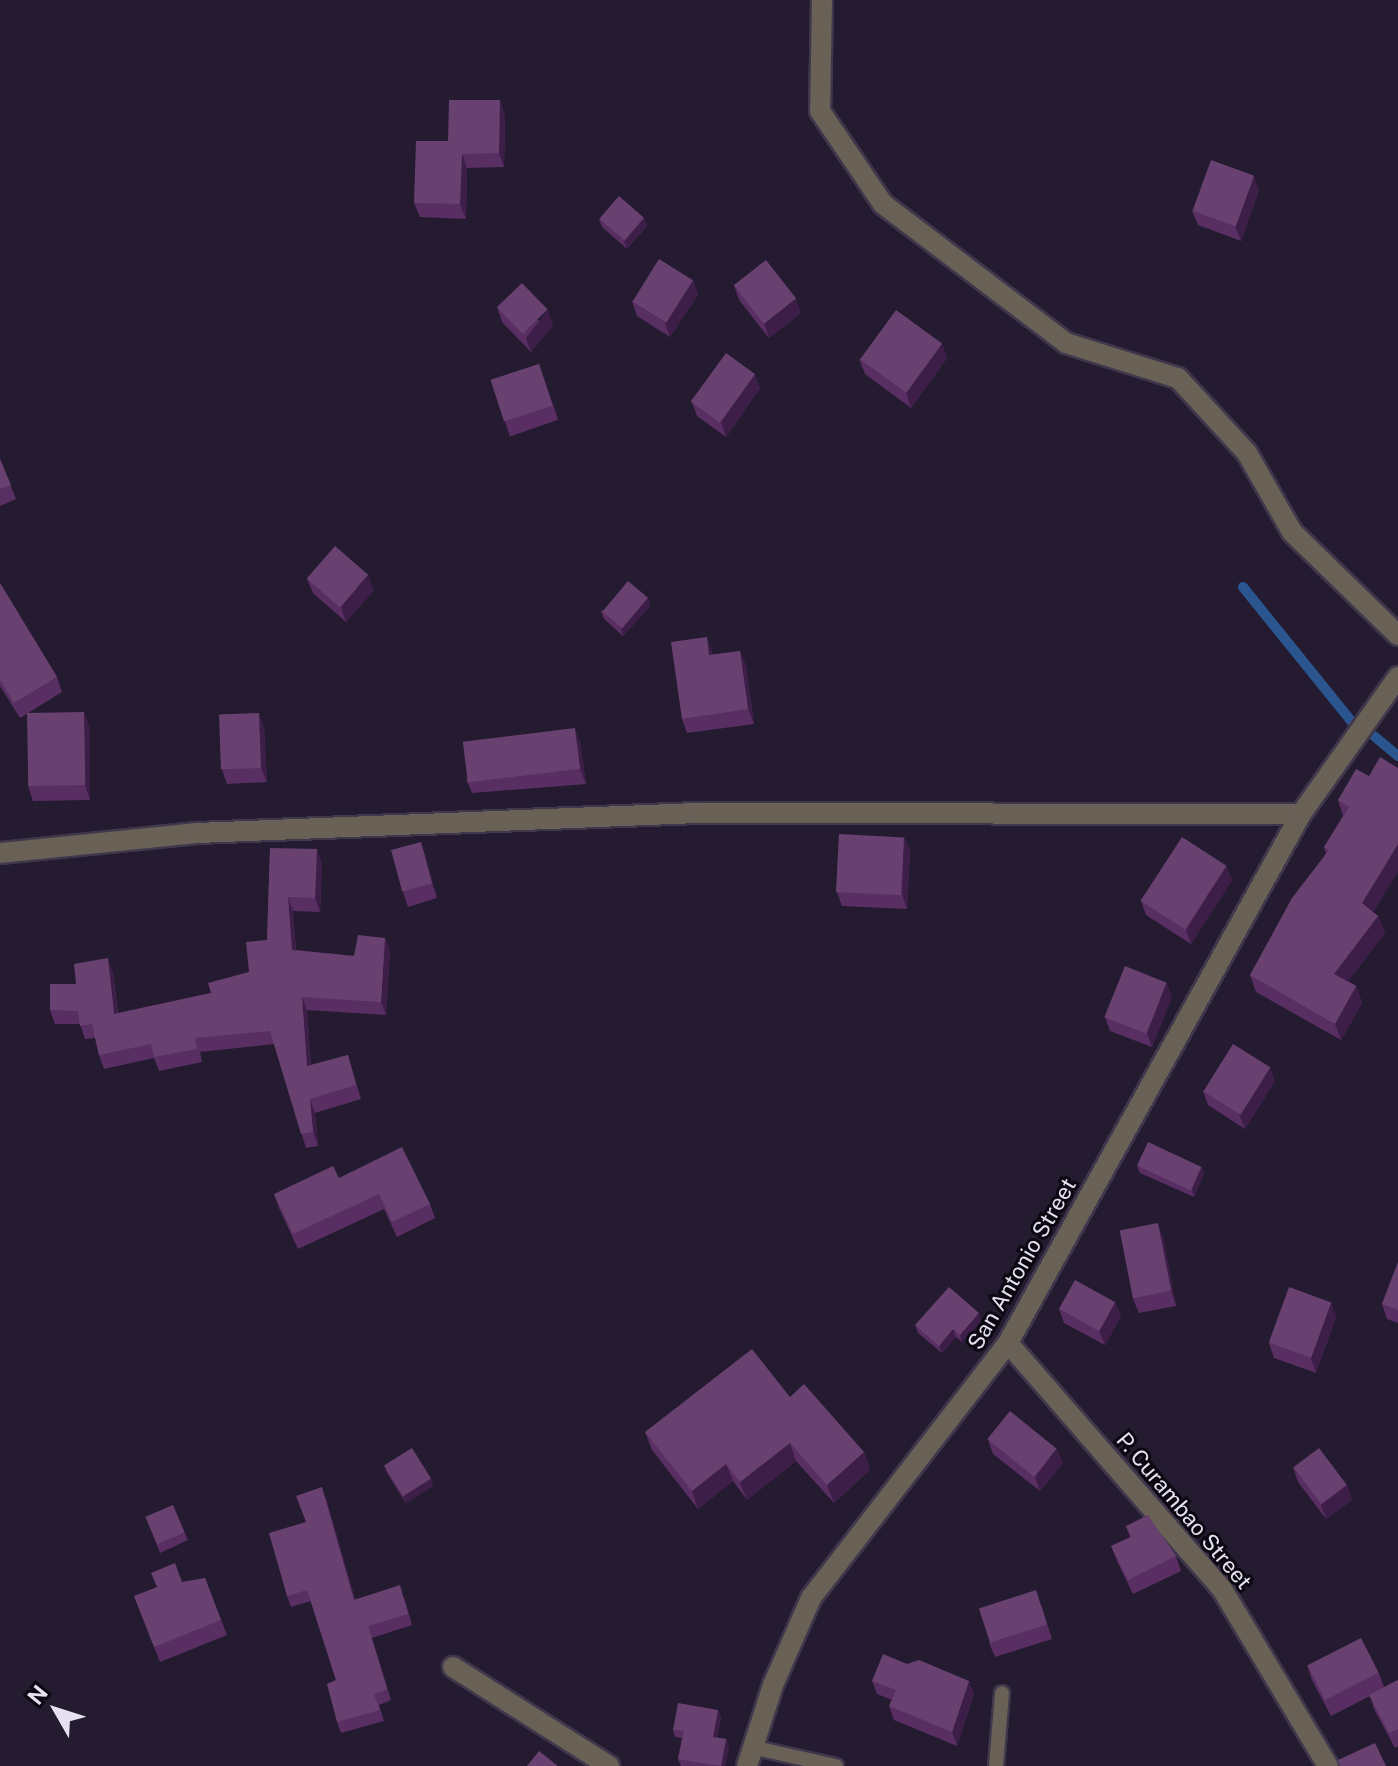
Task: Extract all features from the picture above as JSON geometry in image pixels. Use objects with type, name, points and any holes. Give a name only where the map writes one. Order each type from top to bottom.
[{"type":"street","points":[[822,0],[820,111],[883,204],[1066,343],[1178,378],[1247,453],[1292,532],[1398,635]]},
{"type":"street","name":"San Antonio Street","points":[[749,1756],[811,1598],[1008,1343],[1301,814],[1398,677]]},
{"type":"street","points":[[0,853],[197,833],[698,813],[1301,814]]},
{"type":"street","name":"P. Curambao Street","points":[[1008,1343],[1222,1589],[1328,1766]]},
{"type":"street","points":[[453,1667],[609,1766]]},
{"type":"lane","points":[[996,1766],[1002,1693]]},
{"type":"lane","points":[[749,1756],[836,1766]]},
{"type":"building","points":[[449,100],[500,100],[499,153],[462,154],[460,204],[414,203],[416,141],[448,141]]},
{"type":"building","points":[[1211,160],[1254,176],[1236,226],[1193,211]]},
{"type":"building","points":[[619,196],[644,218],[624,240],[599,219]]},
{"type":"building","points":[[659,259],[693,280],[666,323],[633,301]]},
{"type":"building","points":[[766,260],[796,299],[764,324],[734,285]]},
{"type":"building","points":[[522,283],[548,310],[523,334],[497,307]]},
{"type":"building","points":[[896,310],[942,344],[906,393],[860,359]]},
{"type":"building","points":[[726,353],[755,374],[720,423],[691,402]]},
{"type":"building","points":[[539,364],[553,406],[504,422],[490,380]]},
{"type":"building","points":[[0,459],[11,485],[0,489]]},
{"type":"building","points":[[335,546],[368,575],[340,607],[307,578]]},
{"type":"building","points":[[628,581],[648,598],[622,628],[602,612]]},
{"type":"building","points":[[0,583],[57,677],[14,703],[0,680]]},
{"type":"building","points":[[707,637],[709,655],[740,651],[748,709],[682,719],[671,642]]},
{"type":"building","points":[[84,712],[85,785],[28,786],[27,713]]},
{"type":"building","points":[[259,713],[261,768],[221,769],[219,714]]},
{"type":"building","points":[[575,728],[580,769],[468,782],[463,742]]},
{"type":"building","points":[[1380,757],[1398,768],[1398,844],[1362,903],[1378,916],[1334,974],[1356,986],[1335,1024],[1250,975],[1292,898],[1329,850],[1324,847],[1349,807],[1338,800],[1356,769],[1369,776]]},
{"type":"building","points":[[839,834],[904,837],[901,895],[836,892]]},
{"type":"building","points":[[1182,837],[1226,866],[1185,930],[1141,901]]},
{"type":"building","points":[[421,842],[432,884],[402,892],[391,850]]},
{"type":"building","points":[[270,848],[317,849],[315,898],[288,897],[292,950],[354,956],[358,935],[385,938],[381,1002],[302,997],[307,1066],[348,1055],[356,1085],[310,1099],[313,1132],[301,1134],[270,1031],[195,1038],[197,1049],[154,1057],[151,1044],[99,1055],[92,1024],[80,1026],[78,1011],[50,1010],[50,984],[76,984],[74,964],[108,958],[114,1014],[211,993],[208,983],[249,972],[246,942],[267,940]]},
{"type":"building","points":[[1125,966],[1167,983],[1146,1034],[1104,1017]]},
{"type":"building","points":[[1233,1044],[1270,1067],[1241,1115],[1203,1091]]},
{"type":"building","points":[[1148,1142],[1201,1167],[1190,1190],[1137,1166]]},
{"type":"building","points":[[402,1147],[430,1204],[392,1222],[379,1194],[293,1234],[274,1194],[333,1166],[339,1178]]},
{"type":"building","points":[[1158,1223],[1171,1291],[1133,1298],[1120,1230]]},
{"type":"building","points":[[1398,1262],[1398,1310],[1382,1304]]},
{"type":"building","points":[[1075,1280],[1115,1302],[1099,1331],[1059,1309]]},
{"type":"building","points":[[949,1287],[979,1313],[960,1335],[953,1329],[939,1346],[915,1325]]},
{"type":"building","points":[[1289,1287],[1331,1302],[1311,1358],[1269,1342]]},
{"type":"building","points":[[752,1349],[790,1397],[804,1384],[864,1452],[827,1485],[790,1443],[740,1482],[726,1464],[692,1491],[645,1432]]},
{"type":"building","points":[[1010,1411],[1057,1449],[1034,1477],[987,1439]]},
{"type":"building","points":[[412,1448],[431,1479],[403,1496],[384,1465]]},
{"type":"building","points":[[1319,1448],[1347,1485],[1321,1504],[1293,1467]]},
{"type":"building","points":[[322,1487],[354,1600],[400,1585],[408,1614],[368,1626],[387,1689],[374,1694],[380,1710],[337,1722],[327,1684],[336,1680],[307,1590],[287,1596],[269,1533],[306,1522],[296,1496]]},
{"type":"building","points":[[173,1505],[185,1533],[157,1544],[145,1517]]},
{"type":"building","points":[[1148,1515],[1176,1556],[1128,1580],[1111,1546],[1131,1537],[1126,1526]]},
{"type":"building","points":[[175,1563],[182,1582],[205,1578],[221,1620],[154,1647],[134,1596],[157,1587],[151,1573]]},
{"type":"building","points":[[1036,1590],[1047,1624],[990,1643],[979,1609]]},
{"type":"building","points":[[1361,1638],[1379,1673],[1325,1700],[1308,1665]]},
{"type":"building","points":[[883,1654],[907,1664],[919,1660],[969,1681],[952,1732],[889,1706],[896,1690],[872,1681]]},
{"type":"building","points":[[1398,1680],[1398,1729],[1389,1733],[1369,1695]]},
{"type":"building","points":[[678,1703],[718,1710],[713,1737],[726,1739],[721,1766],[678,1759],[684,1731],[673,1730]]},
{"type":"building","points":[[1375,1743],[1386,1766],[1340,1766],[1338,1760]]},
{"type":"building","points":[[539,1751],[558,1766],[527,1766]]},
{"type":"waterway","points":[[1243,587],[1352,722]]},
{"type":"waterway","points":[[1374,736],[1398,756]]}]
